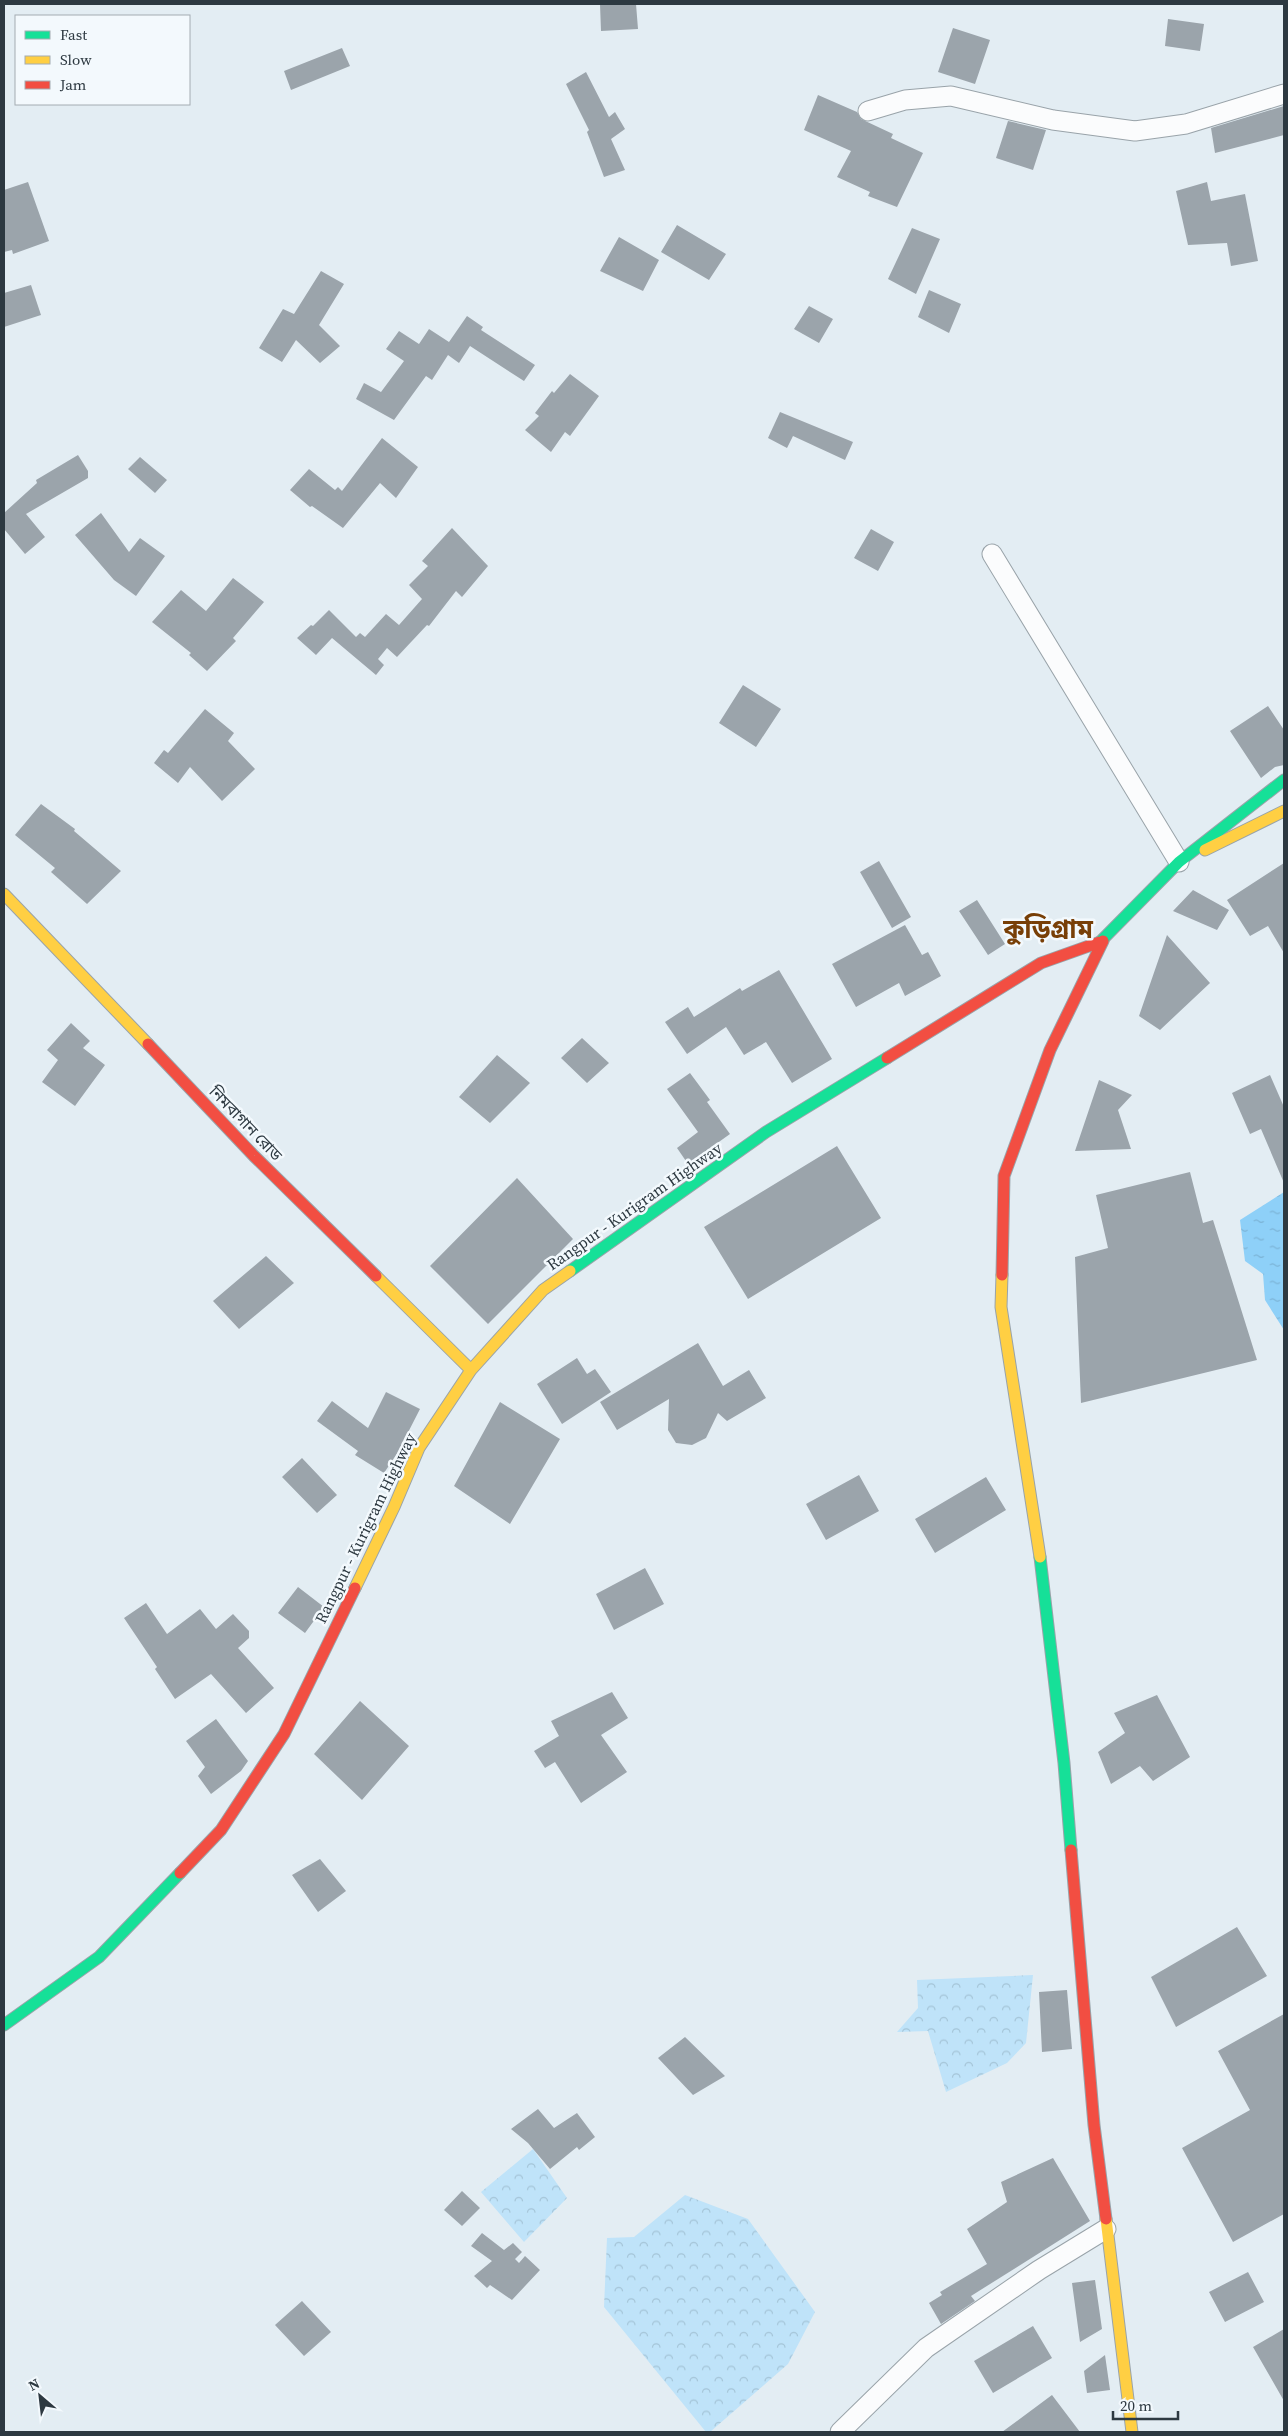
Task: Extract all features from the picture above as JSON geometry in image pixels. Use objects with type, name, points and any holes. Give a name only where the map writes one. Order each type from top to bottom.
[{"type":"main road","points":[[1132,2432],[1094,2125],[1064,1763],[1037,1532],[1001,1307],[1004,1176],[1050,1050],[1103,941],[1180,862],[1284,780]]},
{"type":"main road","points":[[1180,862],[1284,811]]},
{"type":"main road","name":"নিমবাগান রোড","points":[[4,894],[254,1156],[470,1370]]},
{"type":"main road","name":"Rangpur - Kurigram Highway","points":[[4,2025],[99,1956],[221,1830],[284,1734],[394,1507],[419,1448],[470,1370],[544,1290],[766,1132],[1040,963],[1103,941]]},
{"type":"street","points":[[868,112],[905,100],[951,96],[1053,120],[1136,131],[1186,124],[1284,94]]},
{"type":"street","points":[[992,554],[1180,862]]},
{"type":"street","points":[[840,2432],[926,2348],[1039,2270],[1106,2229]]},
{"type":"green space","points":[[1033,1975],[1026,2043],[1007,2063],[946,2092],[928,2031],[897,2032],[918,2008],[917,1980]]},
{"type":"green space","points":[[533,2149],[567,2198],[524,2242],[481,2192]]},
{"type":"green space","points":[[685,2195],[748,2219],[815,2312],[788,2364],[710,2432],[706,2432],[604,2307],[607,2238],[634,2237]]},
{"type":"water","points":[[1284,1192],[1284,1330],[1265,1300],[1263,1274],[1245,1261],[1240,1220]]},
{"type":"building","points":[[600,4],[636,4],[638,29],[601,31]]},
{"type":"building","points":[[1168,19],[1204,24],[1200,51],[1165,46]]},
{"type":"building","points":[[953,28],[990,40],[975,84],[938,72]]},
{"type":"building","points":[[342,48],[350,66],[291,90],[284,71]]},
{"type":"building","points":[[586,72],[609,117],[615,112],[625,129],[611,139],[625,170],[604,177],[587,132],[589,130],[566,84]]},
{"type":"building","points":[[818,95],[857,112],[861,119],[893,134],[891,138],[923,153],[897,207],[868,196],[870,192],[837,177],[851,151],[804,130]]},
{"type":"building","points":[[1284,106],[1284,135],[1215,153],[1211,128]]},
{"type":"building","points":[[1008,121],[1046,130],[1033,170],[996,158]]},
{"type":"building","points":[[28,182],[49,241],[13,254],[12,250],[4,252],[4,190]]},
{"type":"building","points":[[1207,182],[1211,201],[1245,194],[1258,261],[1231,266],[1227,243],[1188,245],[1176,191]]},
{"type":"building","points":[[677,225],[726,254],[709,280],[661,252]]},
{"type":"building","points":[[912,228],[940,239],[916,294],[888,279]]},
{"type":"building","points":[[619,237],[659,260],[643,291],[600,271]]},
{"type":"building","points":[[321,271],[344,284],[319,325],[340,346],[320,363],[296,340],[282,362],[259,348],[283,309],[294,314]]},
{"type":"building","points":[[31,285],[41,315],[4,327],[4,293]]},
{"type":"building","points":[[929,290],[961,304],[949,333],[918,317]]},
{"type":"building","points":[[809,306],[833,319],[819,343],[794,329]]},
{"type":"building","points":[[467,316],[483,327],[481,330],[535,365],[524,381],[470,346],[459,363],[448,355],[432,380],[426,376],[394,420],[356,399],[364,383],[381,392],[404,361],[386,349],[399,331],[419,344],[429,329],[449,342]]},
{"type":"building","points":[[570,374],[599,396],[570,436],[565,432],[551,452],[525,430],[539,416],[535,413],[552,391],[554,393]]},
{"type":"building","points":[[780,412],[853,442],[845,460],[793,436],[787,448],[768,438]]},
{"type":"building","points":[[382,438],[418,467],[396,498],[380,483],[343,528],[312,506],[310,507],[290,490],[309,469],[335,490],[338,487],[342,491]]},
{"type":"building","points":[[78,455],[88,471],[88,478],[26,514],[45,537],[25,554],[4,529],[4,513],[37,483],[36,480]]},
{"type":"building","points":[[140,457],[167,480],[155,493],[128,469]]},
{"type":"building","points":[[101,513],[129,552],[140,538],[165,556],[136,596],[114,580],[75,535]]},
{"type":"building","points":[[452,528],[488,566],[462,597],[456,591],[429,626],[427,625],[397,657],[387,648],[378,659],[384,665],[376,675],[332,638],[316,655],[297,638],[311,625],[313,626],[329,610],[356,637],[360,633],[365,637],[386,614],[399,625],[422,599],[409,585],[428,566],[422,561]]},
{"type":"building","points":[[871,529],[894,542],[878,571],[854,558]]},
{"type":"building","points":[[233,578],[264,602],[233,638],[236,641],[207,671],[189,655],[191,653],[152,622],[181,590],[206,611]]},
{"type":"building","points":[[743,685],[781,709],[756,747],[719,723]]},
{"type":"building","points":[[1268,706],[1284,730],[1284,765],[1275,767],[1261,778],[1230,731]]},
{"type":"building","points":[[205,709],[234,733],[228,741],[255,769],[222,801],[190,767],[178,783],[154,763],[164,750],[168,753]]},
{"type":"building","points":[[41,804],[75,829],[74,831],[121,871],[87,904],[51,872],[55,868],[15,835]]},
{"type":"building","points":[[879,861],[911,917],[892,928],[860,872]]},
{"type":"building","points":[[1284,863],[1284,953],[1268,926],[1250,936],[1227,900]]},
{"type":"building","points":[[1193,890],[1229,910],[1217,930],[1173,911]]},
{"type":"building","points":[[977,900],[1005,944],[988,955],[959,911]]},
{"type":"building","points":[[905,925],[922,955],[928,952],[941,976],[905,996],[899,983],[856,1007],[832,964]]},
{"type":"building","points":[[1167,935],[1210,983],[1160,1030],[1139,1016]]},
{"type":"building","points":[[779,970],[832,1059],[792,1083],[766,1042],[744,1055],[726,1027],[687,1054],[665,1022],[688,1007],[694,1017],[740,988],[742,991]]},
{"type":"building","points":[[71,1023],[90,1041],[83,1048],[105,1065],[75,1106],[42,1082],[58,1060],[47,1050]]},
{"type":"building","points":[[582,1038],[609,1063],[587,1083],[561,1058]]},
{"type":"building","points":[[497,1055],[530,1083],[490,1123],[459,1097]]},
{"type":"building","points":[[690,1073],[710,1100],[707,1102],[730,1134],[688,1164],[677,1148],[698,1132],[667,1089]]},
{"type":"building","points":[[1270,1075],[1284,1107],[1284,1183],[1261,1129],[1250,1134],[1232,1093]]},
{"type":"building","points":[[1099,1080],[1132,1095],[1118,1110],[1131,1149],[1075,1151]]},
{"type":"building","points":[[837,1146],[881,1218],[748,1299],[704,1227]]},
{"type":"building","points":[[1190,1172],[1203,1223],[1213,1220],[1257,1360],[1081,1403],[1075,1257],[1108,1248],[1096,1195]]},
{"type":"building","points":[[517,1178],[573,1239],[488,1324],[430,1266]]},
{"type":"building","points":[[266,1256],[294,1283],[239,1329],[213,1301]]},
{"type":"building","points":[[698,1343],[723,1386],[749,1370],[766,1398],[727,1421],[718,1413],[706,1438],[692,1445],[676,1443],[668,1430],[669,1399],[617,1430],[600,1402]]},
{"type":"building","points":[[577,1358],[587,1374],[595,1369],[611,1392],[562,1424],[537,1384]]},
{"type":"building","points":[[386,1392],[420,1409],[398,1452],[384,1473],[355,1455],[358,1451],[317,1421],[332,1401],[368,1428]]},
{"type":"building","points":[[500,1402],[560,1439],[510,1524],[454,1486]]},
{"type":"building","points":[[302,1458],[337,1495],[317,1513],[282,1477]]},
{"type":"building","points":[[859,1475],[879,1511],[826,1540],[806,1504]]},
{"type":"building","points":[[986,1477],[1006,1510],[935,1553],[915,1519]]},
{"type":"building","points":[[645,1568],[664,1604],[614,1630],[596,1594]]},
{"type":"building","points":[[298,1587],[324,1607],[305,1633],[278,1613]]},
{"type":"building","points":[[146,1603],[167,1634],[200,1609],[216,1629],[233,1614],[249,1631],[249,1638],[238,1648],[274,1688],[246,1713],[211,1674],[175,1699],[155,1669],[157,1667],[124,1618]]},
{"type":"building","points":[[612,1692],[628,1718],[601,1735],[627,1772],[581,1803],[555,1762],[545,1768],[534,1751],[559,1736],[551,1721]]},
{"type":"building","points":[[1157,1695],[1190,1757],[1153,1781],[1140,1766],[1111,1784],[1098,1752],[1125,1733],[1114,1713]]},
{"type":"building","points":[[360,1701],[409,1746],[362,1800],[314,1754]]},
{"type":"building","points":[[216,1719],[248,1761],[241,1771],[211,1794],[198,1776],[205,1767],[186,1741]]},
{"type":"building","points":[[320,1859],[346,1891],[318,1912],[292,1875]]},
{"type":"building","points":[[1237,1927],[1267,1976],[1176,2027],[1151,1977]]},
{"type":"building","points":[[1067,1990],[1072,2049],[1042,2052],[1039,1992]]},
{"type":"building","points":[[1284,2014],[1284,2214],[1233,2242],[1182,2148],[1250,2110],[1218,2051]]},
{"type":"building","points":[[685,2037],[725,2076],[693,2095],[658,2058]]},
{"type":"building","points":[[538,2109],[554,2128],[577,2113],[595,2137],[579,2150],[577,2147],[550,2169],[528,2143],[511,2129]]},
{"type":"building","points":[[1053,2158],[1090,2221],[971,2296],[975,2301],[941,2324],[929,2303],[942,2295],[940,2292],[987,2264],[967,2229],[1007,2202],[1001,2182]]},
{"type":"building","points":[[462,2191],[480,2208],[462,2226],[444,2210]]},
{"type":"building","points":[[482,2233],[504,2250],[513,2243],[522,2252],[515,2259],[519,2263],[525,2256],[540,2270],[512,2300],[490,2285],[487,2288],[474,2276],[492,2261],[471,2246]]},
{"type":"building","points":[[1248,2272],[1264,2302],[1225,2322],[1209,2292]]},
{"type":"building","points":[[1095,2280],[1102,2329],[1080,2342],[1072,2283]]},
{"type":"building","points":[[302,2301],[331,2332],[304,2356],[275,2325]]},
{"type":"building","points":[[1033,2326],[1052,2358],[993,2393],[974,2361]]},
{"type":"building","points":[[1284,2329],[1284,2401],[1253,2347]]},
{"type":"building","points":[[1105,2355],[1110,2390],[1087,2393],[1084,2371]]},
{"type":"building","points":[[1052,2395],[1080,2432],[1002,2432]]},
{"type":"traffic: fast","points":[[1100,942],[1179,862],[1284,780]]},
{"type":"traffic: fast","points":[[570,1271],[766,1132],[887,1058]]},
{"type":"traffic: fast","points":[[1040,1557],[1064,1763],[1071,1850]]},
{"type":"traffic: fast","points":[[4,2025],[99,1957],[180,1873]]},
{"type":"traffic: slow","points":[[1205,850],[1284,811]]},
{"type":"traffic: slow","points":[[4,894],[148,1044]]},
{"type":"traffic: slow","points":[[355,1588],[394,1507],[419,1448],[471,1370],[543,1290],[570,1271]]},
{"type":"traffic: slow","points":[[1002,1275],[1001,1307],[1040,1557]]},
{"type":"traffic: slow","points":[[376,1276],[471,1370]]},
{"type":"traffic: slow","points":[[1106,2219],[1132,2432]]},
{"type":"traffic: jam","points":[[1002,1275],[1004,1176],[1050,1050],[1103,941]]},
{"type":"traffic: jam","points":[[887,1058],[1041,963],[1100,942]]},
{"type":"traffic: jam","points":[[148,1044],[254,1156],[376,1276]]},
{"type":"traffic: jam","points":[[180,1873],[221,1830],[284,1734],[355,1588]]},
{"type":"traffic: jam","points":[[1071,1850],[1094,2125],[1106,2219]]},
{"type":"district","name":"কুড়িগ্রাম","points":[[1048,929]]}]
